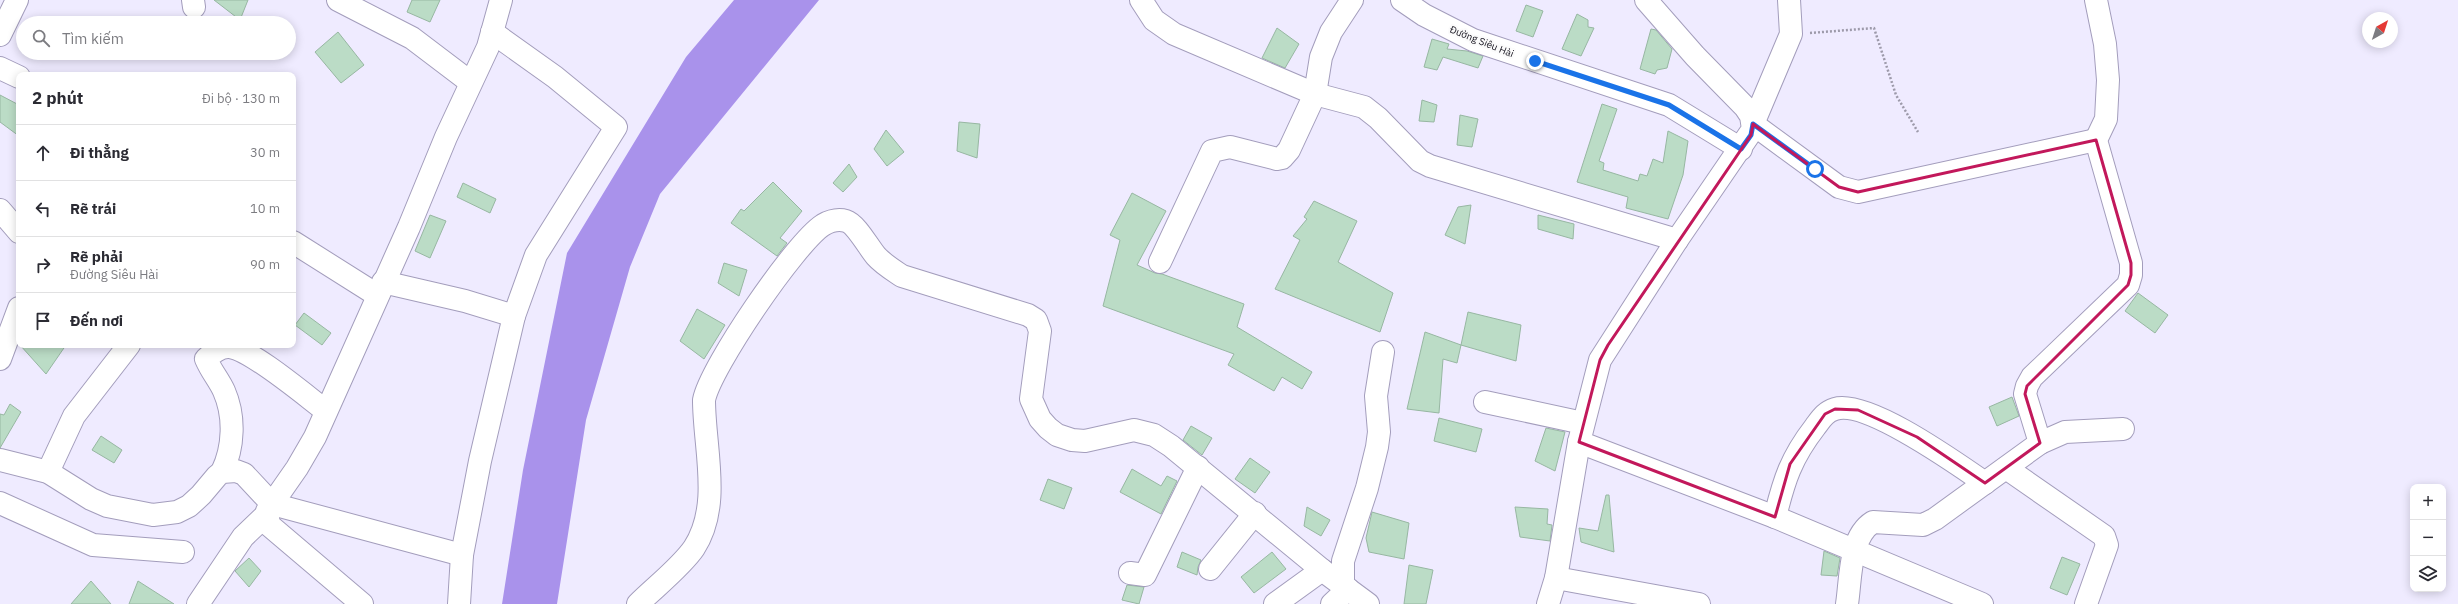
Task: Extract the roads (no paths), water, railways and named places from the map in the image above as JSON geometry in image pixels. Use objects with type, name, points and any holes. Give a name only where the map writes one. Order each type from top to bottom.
[{"type":"street","points":[[0,36],[17,0]]},
{"type":"street","points":[[338,0],[412,38],[470,82]]},
{"type":"street","points":[[198,604],[244,538],[270,509],[308,452],[492,32],[501,0]]},
{"type":"street","points":[[1141,0],[1154,20],[1174,34],[1314,94],[1364,107],[1378,118],[1420,161],[1430,166],[1677,240]]},
{"type":"street","points":[[1160,262],[1212,151],[1230,147],[1282,158],[1289,150],[1314,94],[1321,58],[1331,32],[1352,0]]},
{"type":"street","name":"Đường Siêu Hài","points":[[1402,0],[1446,27],[1485,45],[1669,105],[1741,149]]},
{"type":"street","points":[[1646,0],[1695,56],[1745,108],[1751,116],[1753,124],[1839,187],[1858,192],[2096,140]]},
{"type":"street","points":[[1548,604],[1556,578],[1581,433],[1600,360],[1677,240],[1751,135],[1753,124],[1791,34],[1789,0]]},
{"type":"street","points":[[2040,443],[2025,394],[2027,386],[2032,377],[2128,285],[2132,275],[2131,263],[2096,140],[2106,119],[2108,80],[2105,44],[2096,0]]},
{"type":"street","points":[[459,604],[462,555],[480,461],[514,316],[536,255],[616,127],[555,77],[492,32]]},
{"type":"street","points":[[0,68],[16,75]]},
{"type":"street","points":[[0,210],[16,229]]},
{"type":"street","points":[[638,604],[686,557],[701,535],[709,502],[704,418],[706,390],[731,345],[794,254],[822,226],[830,221],[846,221],[851,223],[876,256],[891,270],[902,276],[1021,312],[1036,320],[1040,331],[1031,399],[1040,418],[1057,435],[1072,440],[1085,441],[1134,430],[1154,435],[1198,468],[1322,570],[1368,604]]},
{"type":"street","points":[[296,244],[380,289],[465,301],[514,316]]},
{"type":"street","points":[[0,359],[16,316]]},
{"type":"street","points":[[48,472],[74,416],[127,348]]},
{"type":"street","points":[[0,460],[48,472],[91,499],[107,506],[139,513],[163,515],[189,506],[222,472],[230,448],[233,417],[224,391],[206,359],[215,350],[225,348]]},
{"type":"street","points":[[232,348],[252,357],[326,411]]},
{"type":"street","points":[[1332,604],[1346,587],[1343,561],[1367,488],[1377,448],[1379,432],[1376,396],[1383,352]]},
{"type":"street","points":[[1485,402],[1581,433],[1854,551],[1956,599],[1982,604]]},
{"type":"street","points":[[1775,518],[1790,464],[1805,439],[1825,414],[1845,407],[1858,410],[1917,437],[1985,483]]},
{"type":"street","points":[[1847,604],[1854,551],[1862,532],[1873,522],[1923,525],[2040,443],[2065,432],[2123,429]]},
{"type":"street","points":[[1130,574],[1145,575],[1198,468]]},
{"type":"street","points":[[2006,468],[2104,536],[2107,545],[2086,604]]},
{"type":"street","points":[[222,472],[236,471],[244,474],[270,509],[462,555]]},
{"type":"street","points":[[0,503],[93,545],[183,552]]},
{"type":"street","points":[[270,509],[269,525],[362,604]]},
{"type":"street","points":[[1210,568],[1255,514]]},
{"type":"street","points":[[1275,604],[1322,570]]},
{"type":"street","points":[[1556,578],[1699,604]]}]
